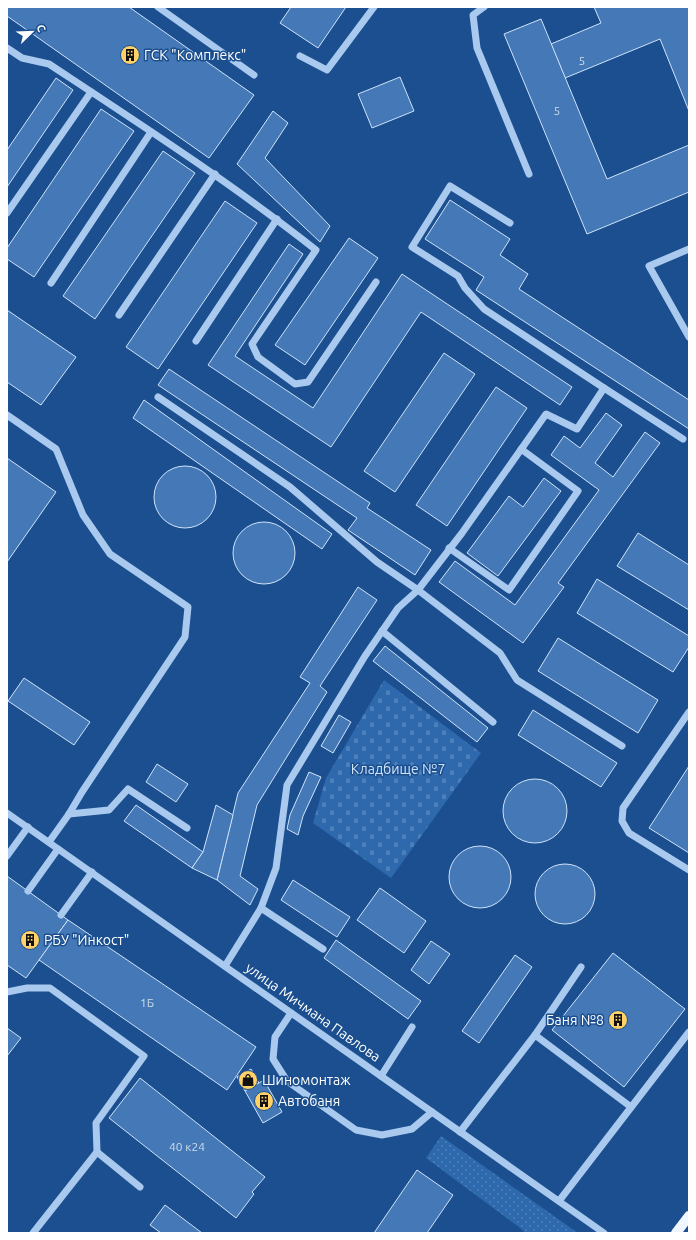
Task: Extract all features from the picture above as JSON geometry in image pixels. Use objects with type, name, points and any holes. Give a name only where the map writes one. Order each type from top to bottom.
[{"type":"main road","points":[[676,1233],[689,1216]]},
{"type":"street","points":[[158,7],[254,74]]},
{"type":"street","points":[[300,56],[327,70],[374,7]]},
{"type":"street","points":[[484,7],[473,15],[477,48],[529,174]]},
{"type":"street","points":[[7,48],[22,58],[49,64],[215,174],[277,219],[316,250],[252,344],[258,357],[295,384],[308,382],[376,282]]},
{"type":"street","points":[[7,213],[91,92]]},
{"type":"street","points":[[51,283],[151,132]]},
{"type":"street","points":[[119,315],[215,174]]},
{"type":"street","points":[[510,223],[450,186],[412,247],[458,276],[465,288],[484,309],[683,439]]},
{"type":"street","points":[[196,341],[277,219]]},
{"type":"street","points":[[689,250],[649,266],[689,337]]},
{"type":"street","points":[[225,966],[261,908],[276,868],[287,785],[365,656],[398,608],[418,590],[462,533],[546,414],[577,429],[604,388]]},
{"type":"street","points":[[158,397],[290,487],[377,562],[418,590],[500,653],[517,680],[622,746]]},
{"type":"street","points":[[7,415],[56,449],[83,515],[110,554],[188,607],[185,637],[49,842]]},
{"type":"street","points":[[449,548],[509,590],[578,491],[521,449]]},
{"type":"street","points":[[382,631],[493,722]]},
{"type":"street","points":[[689,712],[623,808],[622,821],[629,833],[689,870]]},
{"type":"street","points":[[69,814],[109,810],[128,789],[187,828]]},
{"type":"street","name":"улица Мичмана Павлова","points":[[7,813],[604,1233]]},
{"type":"street","points":[[7,856],[28,827]]},
{"type":"street","points":[[28,892],[58,848]]},
{"type":"street","points":[[60,915],[92,872]]},
{"type":"street","points":[[261,908],[323,949]]},
{"type":"street","points":[[460,1132],[535,1034],[581,967]]},
{"type":"street","points":[[7,992],[27,988],[50,988],[144,1056],[96,1123],[97,1152],[33,1233]]},
{"type":"street","points":[[291,1013],[275,1037],[273,1059],[287,1081],[356,1130],[382,1135],[412,1129],[432,1112]]},
{"type":"street","points":[[381,1076],[412,1027]]},
{"type":"street","points":[[559,1201],[689,1032]]},
{"type":"street","points":[[535,1034],[631,1107]]},
{"type":"street","points":[[97,1152],[140,1186]]},
{"type":"green space","name":"Кладбище №7","points":[[384,680],[481,753],[391,878],[313,823],[326,778]]},
{"type":"green space","points":[[441,1136],[578,1233],[522,1233],[524,1231],[426,1158]]},
{"type":"building","name":"ГСК \"Комплекс\"","points":[[7,7],[129,7],[254,95],[209,158],[7,16]]},
{"type":"building","points":[[291,7],[346,7],[318,48],[280,23]]},
{"type":"building","points":[[594,7],[689,7],[689,111],[660,39],[565,78],[551,44],[601,23]]},
{"type":"building","points":[[541,19],[607,179],[689,145],[689,192],[587,234],[504,34]]},
{"type":"building","points":[[400,77],[414,111],[372,128],[358,94]]},
{"type":"building","points":[[56,78],[73,90],[7,187],[7,150]]},
{"type":"building","points":[[101,109],[134,131],[34,277],[7,259],[7,248]]},
{"type":"building","points":[[273,111],[288,123],[265,158],[330,226],[320,242],[237,164]]},
{"type":"building","points":[[163,151],[195,173],[95,319],[63,296]]},
{"type":"building","points":[[450,200],[510,239],[500,255],[528,274],[519,289],[689,400],[689,429],[476,290],[484,277],[425,239]]},
{"type":"building","points":[[225,201],[257,223],[158,369],[126,347]]},
{"type":"building","points":[[349,238],[378,258],[305,365],[275,345]]},
{"type":"building","points":[[289,244],[303,254],[235,356],[313,408],[402,274],[572,387],[560,405],[421,312],[331,447],[208,365]]},
{"type":"building","points":[[7,310],[76,357],[41,405],[7,382]]},
{"type":"building","points":[[444,353],[475,374],[395,492],[364,471]]},
{"type":"building","points":[[169,369],[370,503],[367,508],[431,550],[415,575],[348,530],[357,518],[158,385]]},
{"type":"building","points":[[496,387],[527,408],[447,526],[416,505]]},
{"type":"building","points":[[144,400],[332,534],[322,549],[133,418]]},
{"type":"building","points":[[606,413],[622,425],[595,463],[613,477],[645,432],[660,443],[558,583],[564,587],[523,643],[439,582],[455,561],[515,605],[599,490],[551,455],[564,436],[580,448]]},
{"type":"building","points":[[7,458],[56,492],[7,562]]},
{"type":"building","points":[[185,466],[197,468],[207,475],[214,485],[216,497],[214,509],[207,519],[197,526],[185,528],[173,526],[163,519],[156,509],[154,497],[156,485],[163,475],[173,468]]},
{"type":"building","points":[[544,478],[561,491],[498,576],[467,553],[509,496],[523,507]]},
{"type":"building","points":[[264,522],[276,524],[286,531],[293,541],[295,553],[293,565],[286,575],[276,582],[264,584],[252,582],[242,575],[235,565],[233,553],[235,541],[242,531],[252,524]]},
{"type":"building","points":[[638,533],[689,565],[689,610],[617,566]]},
{"type":"building","points":[[597,579],[689,636],[689,647],[673,672],[577,613]]},
{"type":"building","points":[[358,587],[377,600],[320,686],[327,692],[257,805],[240,876],[258,889],[250,905],[217,880],[238,793],[310,683],[300,677]]},
{"type":"building","points":[[558,638],[658,700],[638,733],[538,671]]},
{"type":"building","points":[[385,646],[488,728],[477,742],[373,661]]},
{"type":"building","points":[[24,678],[90,722],[74,745],[8,701]]},
{"type":"building","points":[[533,710],[617,763],[601,787],[518,735]]},
{"type":"building","points":[[339,715],[351,722],[333,753],[321,746]]},
{"type":"building","points":[[157,764],[188,784],[176,802],[146,782]]},
{"type":"building","points":[[689,766],[689,853],[649,828]]},
{"type":"building","points":[[309,772],[321,777],[303,816],[298,835],[287,829],[290,815]]},
{"type":"building","points":[[535,779],[553,785],[561,793],[567,811],[561,829],[553,837],[535,843],[517,837],[509,829],[503,811],[509,793],[517,785]]},
{"type":"building","points":[[136,805],[203,852],[192,868],[124,821]]},
{"type":"building","points":[[216,805],[233,815],[217,880],[192,868],[203,852]]},
{"type":"building","points":[[480,846],[492,848],[502,855],[509,865],[511,877],[509,889],[502,899],[492,906],[480,908],[468,906],[458,899],[451,889],[449,877],[451,865],[458,855],[468,848]]},
{"type":"building","points":[[559,864],[571,864],[587,872],[593,882],[595,894],[593,906],[587,916],[571,924],[559,924],[543,916],[535,900],[535,888],[543,872]]},
{"type":"building","name":"РБУ \"Инкост\"","points":[[7,876],[68,920],[26,978],[7,965]]},
{"type":"building","points":[[293,880],[350,917],[337,937],[281,900]]},
{"type":"building","points":[[380,888],[426,921],[404,953],[357,920]]},
{"type":"building","points":[[68,920],[256,1047],[227,1090],[39,960]]},
{"type":"building","points":[[336,940],[421,1001],[408,1019],[324,958]]},
{"type":"building","points":[[431,941],[450,954],[429,984],[411,970]]},
{"type":"building","name":"Баня №8","points":[[613,953],[685,1009],[624,1087],[552,1030]]},
{"type":"building","points":[[515,955],[532,967],[479,1043],[462,1031]]},
{"type":"building","points":[[7,1028],[21,1038],[7,1056]]},
{"type":"building","name":"Шиномонтаж","points":[[251,1069],[259,1083],[245,1091],[237,1077]]},
{"type":"building","points":[[140,1078],[265,1177],[252,1192],[254,1194],[236,1218],[109,1118]]},
{"type":"building","name":"Автобаня","points":[[264,1080],[282,1112],[263,1123],[245,1091]]},
{"type":"building","points":[[417,1170],[453,1195],[427,1233],[374,1233]]},
{"type":"building","points":[[165,1205],[202,1233],[161,1233],[150,1225]]},
{"type":"place","name":"ГСК \"Комплекс\"","points":[[130,55]]},
{"type":"place","name":"РБУ \"Инкост\"","points":[[30,940]]},
{"type":"place","name":"Баня №8","points":[[618,1020]]},
{"type":"place","name":"Шиномонтаж","points":[[248,1080]]},
{"type":"place","name":"Автобаня","points":[[264,1101]]}]
